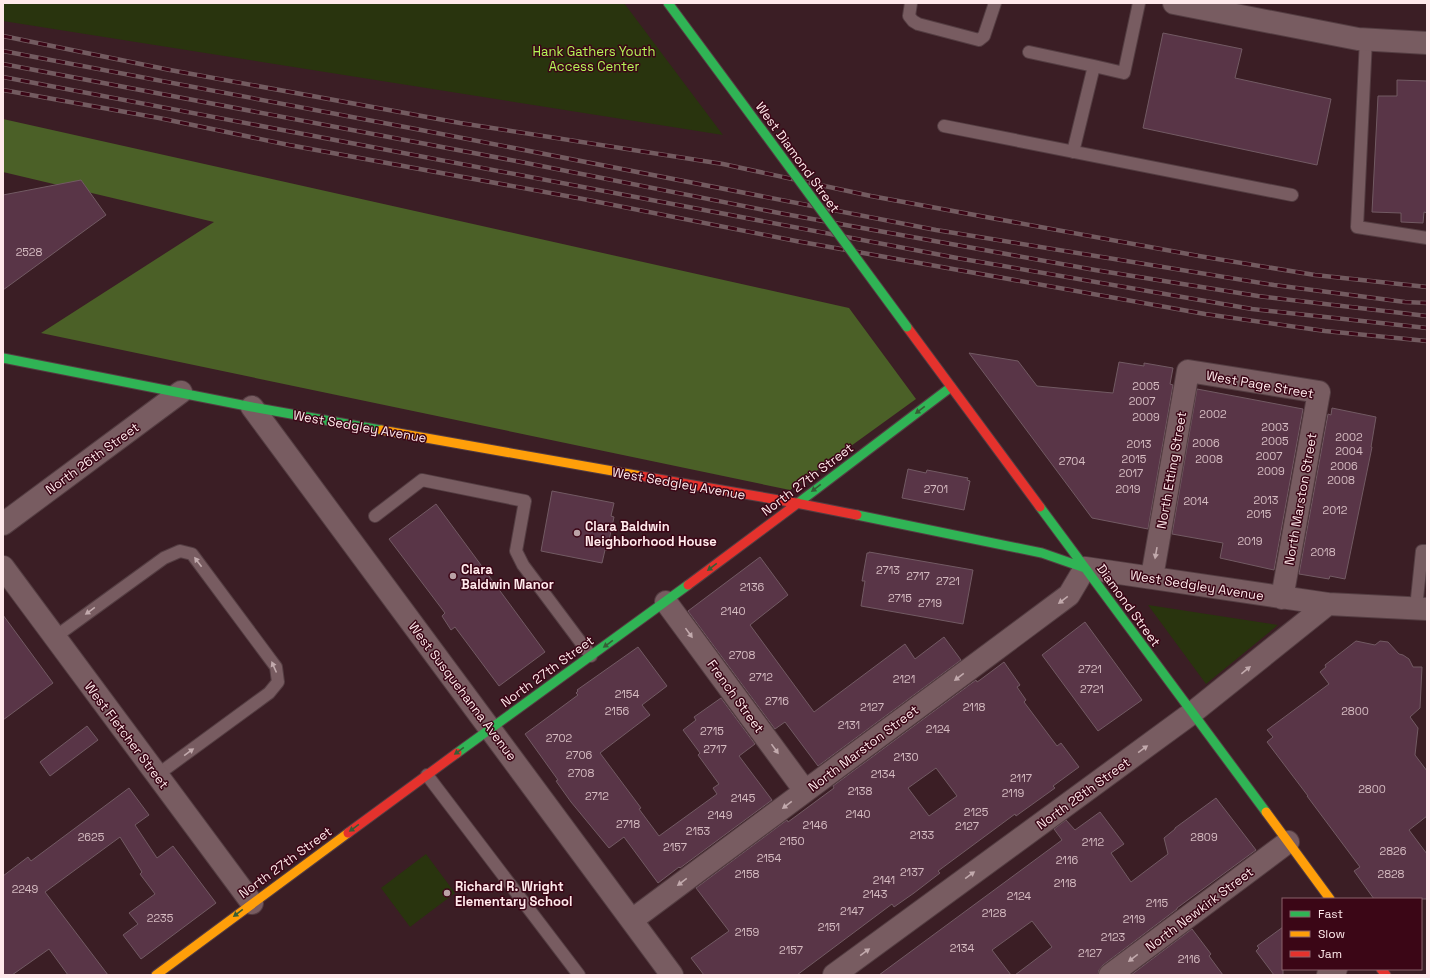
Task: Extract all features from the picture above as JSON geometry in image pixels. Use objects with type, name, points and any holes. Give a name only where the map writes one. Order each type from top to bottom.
[{"type":"street","name":"West Diamond Street","points":[[668,3],[907,327]]},
{"type":"street","points":[[1174,3],[1366,39],[1427,43]]},
{"type":"street","name":"Diamond Street","points":[[907,327],[1329,898]]},
{"type":"street","name":"West Sedgley Avenue","points":[[3,358],[252,407],[796,503],[1042,553],[1085,568],[1328,604],[1422,609]]},
{"type":"street","name":"North Etting Street","points":[[1152,577],[1188,372],[1196,373]]},
{"type":"street","name":"West Page Street","points":[[1196,373],[1319,392],[1318,400]]},
{"type":"street","name":"North 27th Street","points":[[156,975],[426,774],[666,602],[951,387]]},
{"type":"street","name":"North 26th Street","points":[[3,524],[181,392]]},
{"type":"street","name":"North Marston Street","points":[[1282,598],[1318,400]]},
{"type":"street","name":"West Susquehanna Avenue","points":[[252,407],[672,975]]},
{"type":"street","name":"West Fletcher Street","points":[[3,567],[252,903]]},
{"type":"street","name":"North Marston Street","points":[[632,920],[1069,595],[1085,568]]},
{"type":"street","name":"French Street","points":[[666,602],[806,791]]},
{"type":"street","name":"North 28th Street","points":[[834,975],[1192,713],[1328,604]]},
{"type":"street","name":"North Newkirk Street","points":[[1110,975],[1288,842]]},
{"type":"lane","points":[[911,3],[909,16],[918,24],[979,40],[984,36],[995,3]]},
{"type":"lane","points":[[1029,52],[1124,73],[1139,3]]},
{"type":"lane","points":[[1366,39],[1356,227],[1427,238]]},
{"type":"lane","points":[[1073,152],[1094,66]]},
{"type":"lane","points":[[944,126],[1292,195]]},
{"type":"lane","points":[[375,516],[422,480],[525,501],[516,551],[523,565],[591,656]]},
{"type":"lane","points":[[55,637],[164,558],[180,551],[192,554],[276,667],[278,682],[269,693],[157,775]]},
{"type":"lane","points":[[1422,609],[1422,551],[1427,551]]},
{"type":"lane","points":[[426,774],[579,975]]},
{"type":"green space","name":"Hank Gathers Youth Access Center","points":[[3,3],[624,3],[723,135],[3,21]]},
{"type":"green space","points":[[3,119],[849,308],[916,399],[790,490],[41,333],[214,222],[3,172]]},
{"type":"green space","points":[[1148,605],[1278,625],[1206,684]]},
{"type":"green space","points":[[426,854],[455,893],[410,927],[381,888]]},
{"type":"building","points":[[1163,33],[1242,49],[1235,78],[1331,99],[1317,165],[1143,128]]},
{"type":"building","points":[[1397,80],[1427,81],[1427,213],[1424,212],[1423,223],[1401,222],[1401,213],[1372,212],[1378,96],[1397,96]]},
{"type":"building","points":[[81,180],[106,215],[3,290],[3,195]]},
{"type":"building","points":[[969,353],[1018,361],[1037,386],[1113,393],[1119,362],[1144,366],[1144,363],[1173,368],[1170,384],[1173,385],[1148,529],[1092,518]]},
{"type":"building","points":[[1197,389],[1303,409],[1274,570],[1220,558],[1223,543],[1172,534]]},
{"type":"building","points":[[1332,408],[1376,417],[1372,447],[1345,579],[1330,576],[1329,579],[1299,574],[1328,414],[1331,415]]},
{"type":"building","points":[[908,469],[926,473],[927,470],[968,478],[967,480],[970,481],[964,510],[902,498]]},
{"type":"building","name":"Clara Baldwin Neighborhood House","points":[[552,491],[614,503],[611,516],[614,517],[607,550],[605,550],[602,563],[541,551]]},
{"type":"building","name":"Clara Baldwin Manor","points":[[436,504],[545,652],[499,686],[455,627],[451,630],[442,616],[445,613],[389,539]]},
{"type":"building","points":[[869,552],[973,570],[963,624],[861,606],[865,581],[862,581],[867,553]]},
{"type":"building","points":[[760,557],[788,595],[750,625],[814,712],[905,644],[915,659],[944,637],[961,660],[818,766],[785,722],[775,729],[688,611]]},
{"type":"building","points":[[3,615],[53,683],[3,720]]},
{"type":"building","points":[[1085,622],[1142,700],[1098,731],[1042,655]]},
{"type":"building","points":[[1356,641],[1375,645],[1380,641],[1388,642],[1399,654],[1409,659],[1413,667],[1422,667],[1420,708],[1410,717],[1418,728],[1415,755],[1427,771],[1427,816],[1409,830],[1427,854],[1427,899],[1373,898],[1354,871],[1360,867],[1267,742],[1273,737],[1267,730],[1329,684],[1320,672],[1326,667],[1325,665]]},
{"type":"building","points":[[638,647],[667,686],[642,705],[650,715],[600,753],[641,808],[639,809],[659,836],[717,794],[713,788],[719,784],[698,755],[700,753],[683,730],[696,720],[694,717],[721,698],[755,744],[739,756],[772,800],[658,883],[624,837],[609,848],[571,802],[556,781],[558,780],[525,734],[578,695],[576,693],[578,691],[577,690]]},
{"type":"building","points":[[1004,662],[1020,685],[1017,687],[1026,700],[1024,702],[1057,746],[1061,743],[1079,767],[1053,786],[1055,788],[1016,816],[1015,814],[938,871],[940,873],[914,893],[894,907],[892,904],[797,975],[704,975],[691,958],[729,931],[696,888],[787,820],[788,822],[834,788],[833,786],[976,680],[977,682]],"holes":[[[936,768],[957,796],[929,816],[908,788]]]},
{"type":"building","points":[[87,726],[98,740],[50,776],[40,762]]},
{"type":"building","points":[[129,788],[149,815],[135,825],[157,858],[173,846],[216,903],[141,959],[123,935],[138,924],[129,913],[155,894],[140,874],[142,872],[120,837],[45,892],[108,975],[68,975],[49,949],[12,975],[3,975],[3,876],[28,857],[31,861]]},
{"type":"building","points":[[1216,798],[1256,850],[1103,965],[1099,970],[1098,975],[1015,975],[1052,947],[1032,921],[992,950],[1011,975],[879,975],[1062,840],[1054,829],[1066,820],[1075,830],[1100,812],[1124,844],[1111,853],[1131,882],[1168,854],[1164,838],[1175,828]]},
{"type":"building","points":[[1282,928],[1283,975],[1274,975],[1256,951],[1259,948],[1257,946]]},
{"type":"building","points":[[1192,929],[1211,954],[1209,956],[1223,975],[1131,975]]},
{"type":"railway","points":[[3,36],[170,70],[460,123],[723,164],[871,196],[1199,256],[1315,275],[1427,287]]},
{"type":"railway","points":[[3,51],[936,230],[1274,285],[1405,302],[1427,303]]},
{"type":"railway","points":[[3,64],[516,161],[779,213],[1095,270],[1258,296],[1427,316]]},
{"type":"railway","points":[[3,77],[957,258],[1252,309],[1427,328]]},
{"type":"railway","points":[[3,90],[159,118],[289,145],[583,199],[796,241],[1205,314],[1325,331],[1427,341]]},
{"type":"traffic: fast","points":[[668,3],[762,130]]},
{"type":"traffic: fast","points":[[762,130],[907,327]]},
{"type":"traffic: fast","points":[[3,358],[252,407],[381,430]]},
{"type":"traffic: fast","points":[[798,503],[951,387]]},
{"type":"traffic: fast","points":[[1040,507],[1266,812]]},
{"type":"traffic: fast","points":[[857,515],[1042,553],[1085,568]]},
{"type":"traffic: fast","points":[[457,753],[688,585]]},
{"type":"traffic: slow","points":[[381,430],[641,476]]},
{"type":"traffic: slow","points":[[1266,812],[1329,898]]},
{"type":"traffic: slow","points":[[156,975],[348,833]]},
{"type":"traffic: jam","points":[[907,327],[1040,507]]},
{"type":"traffic: jam","points":[[641,476],[857,515]]},
{"type":"traffic: jam","points":[[688,585],[798,503]]},
{"type":"traffic: jam","points":[[348,833],[457,753]]},
{"type":"traffic: jam","points":[[1382,970],[1386,975]]},
{"type":"place","name":"Clara Baldwin Neighborhood House","points":[[577,533]]},
{"type":"place","name":"Clara Baldwin Manor","points":[[453,576]]},
{"type":"place","name":"Richard R. Wright Elementary School","points":[[447,893]]}]
